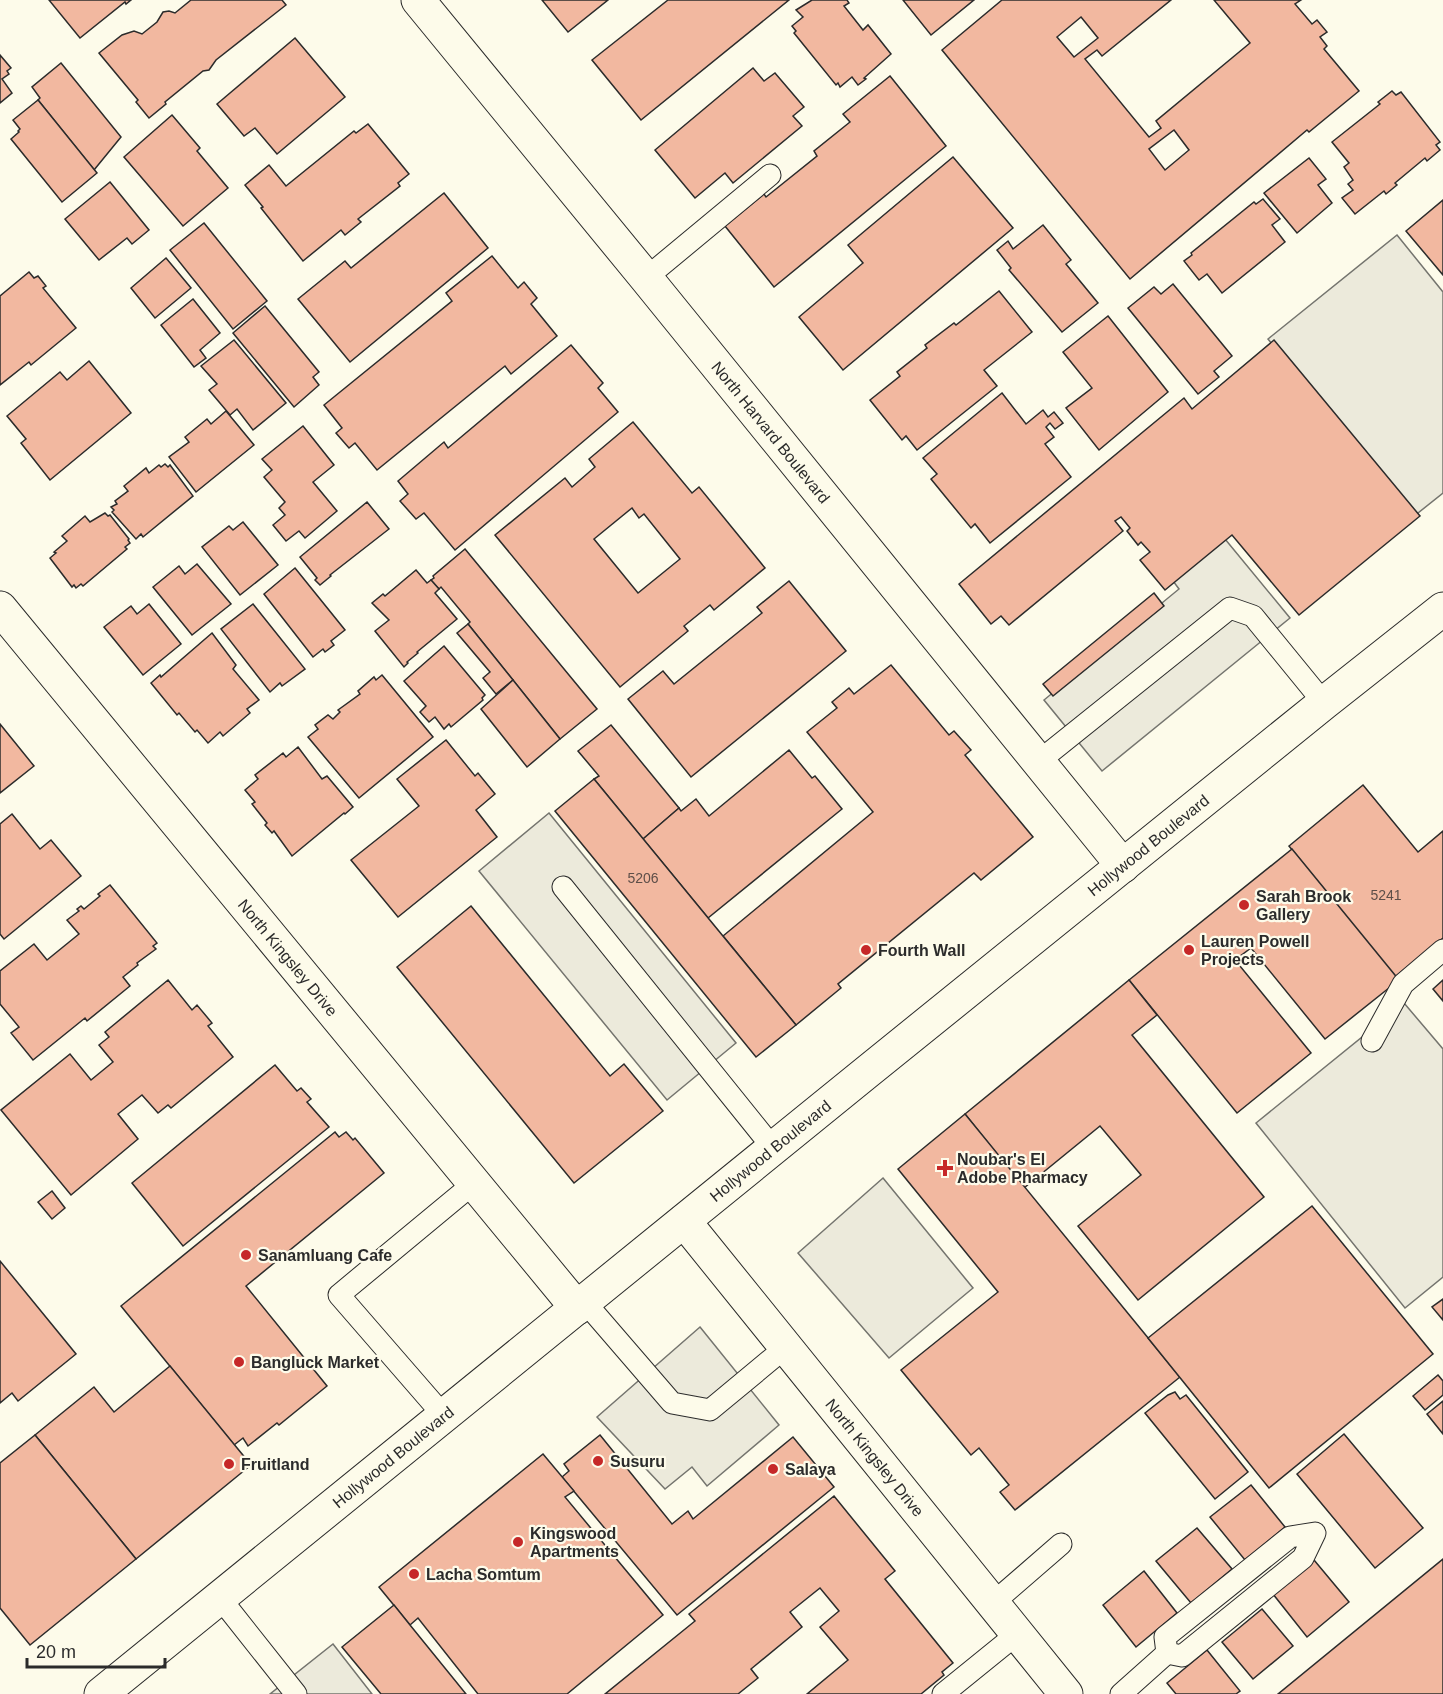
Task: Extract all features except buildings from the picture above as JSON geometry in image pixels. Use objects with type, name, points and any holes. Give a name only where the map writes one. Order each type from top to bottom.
[{"type":"street","name":"North Harvard Boulevard","points":[[418,0],[1123,866]]},
{"type":"street","name":"North Kingsley Drive","points":[[0,608],[473,1184],[580,1305]]},
{"type":"street","name":"Hollywood Boulevard","points":[[101,1694],[773,1148],[1443,609]]},
{"type":"street","name":"North Kingsley Drive","points":[[684,1221],[1065,1694]]},
{"type":"lane","points":[[646,278],[770,175]]},
{"type":"lane","points":[[1038,762],[1230,608],[1253,616],[1324,703]]},
{"type":"lane","points":[[563,887],[773,1148]]},
{"type":"lane","points":[[1372,1041],[1403,984],[1443,950]]},
{"type":"lane","points":[[444,1416],[339,1295],[473,1184]]},
{"type":"lane","points":[[580,1305],[672,1403],[710,1410],[786,1347]]},
{"type":"lane","points":[[1315,1533],[1303,1558],[1182,1656],[1167,1653],[1165,1637],[1290,1537],[1315,1533]]},
{"type":"lane","points":[[993,1603],[1061,1544]]},
{"type":"lane","points":[[220,1598],[296,1694]]},
{"type":"lane","points":[[943,1694],[1017,1634]]},
{"type":"lane","points":[[1121,1694],[1167,1653]]},
{"type":"shaded area","points":[[1397,235],[1443,292],[1443,493],[1413,517],[1268,339]]},
{"type":"shaded area","points":[[1225,539],[1290,618],[1102,771],[1044,700],[1179,589],[1173,581]]},
{"type":"shaded area","points":[[549,813],[736,1043],[667,1100],[479,871]]},
{"type":"shaded area","points":[[1404,1003],[1443,1049],[1443,1277],[1405,1308],[1256,1123]]},
{"type":"shaded area","points":[[883,1178],[973,1288],[889,1358],[798,1253]]},
{"type":"shaded area","points":[[700,1327],[779,1425],[707,1486],[692,1467],[665,1489],[597,1417]]},
{"type":"shaded area","points":[[333,1644],[372,1694],[270,1694]]},
{"type":"place","name":"Sarah Brook Gallery","points":[[1244,905]]},
{"type":"place","name":"Fourth Wall","points":[[866,950]]},
{"type":"place","name":"Lauren Powell Projects","points":[[1189,950]]},
{"type":"place","name":"Noubar's El Adobe Pharmacy","points":[[945,1168]]},
{"type":"place","name":"Sanamluang Cafe","points":[[246,1255]]},
{"type":"place","name":"Bangluck Market","points":[[239,1362]]},
{"type":"place","name":"Susuru","points":[[598,1461]]},
{"type":"place","name":"Fruitland","points":[[229,1464]]},
{"type":"place","name":"Salaya","points":[[773,1469]]},
{"type":"place","name":"Kingswood Apartments","points":[[518,1542]]},
{"type":"place","name":"Lacha Somtum","points":[[414,1574]]}]
